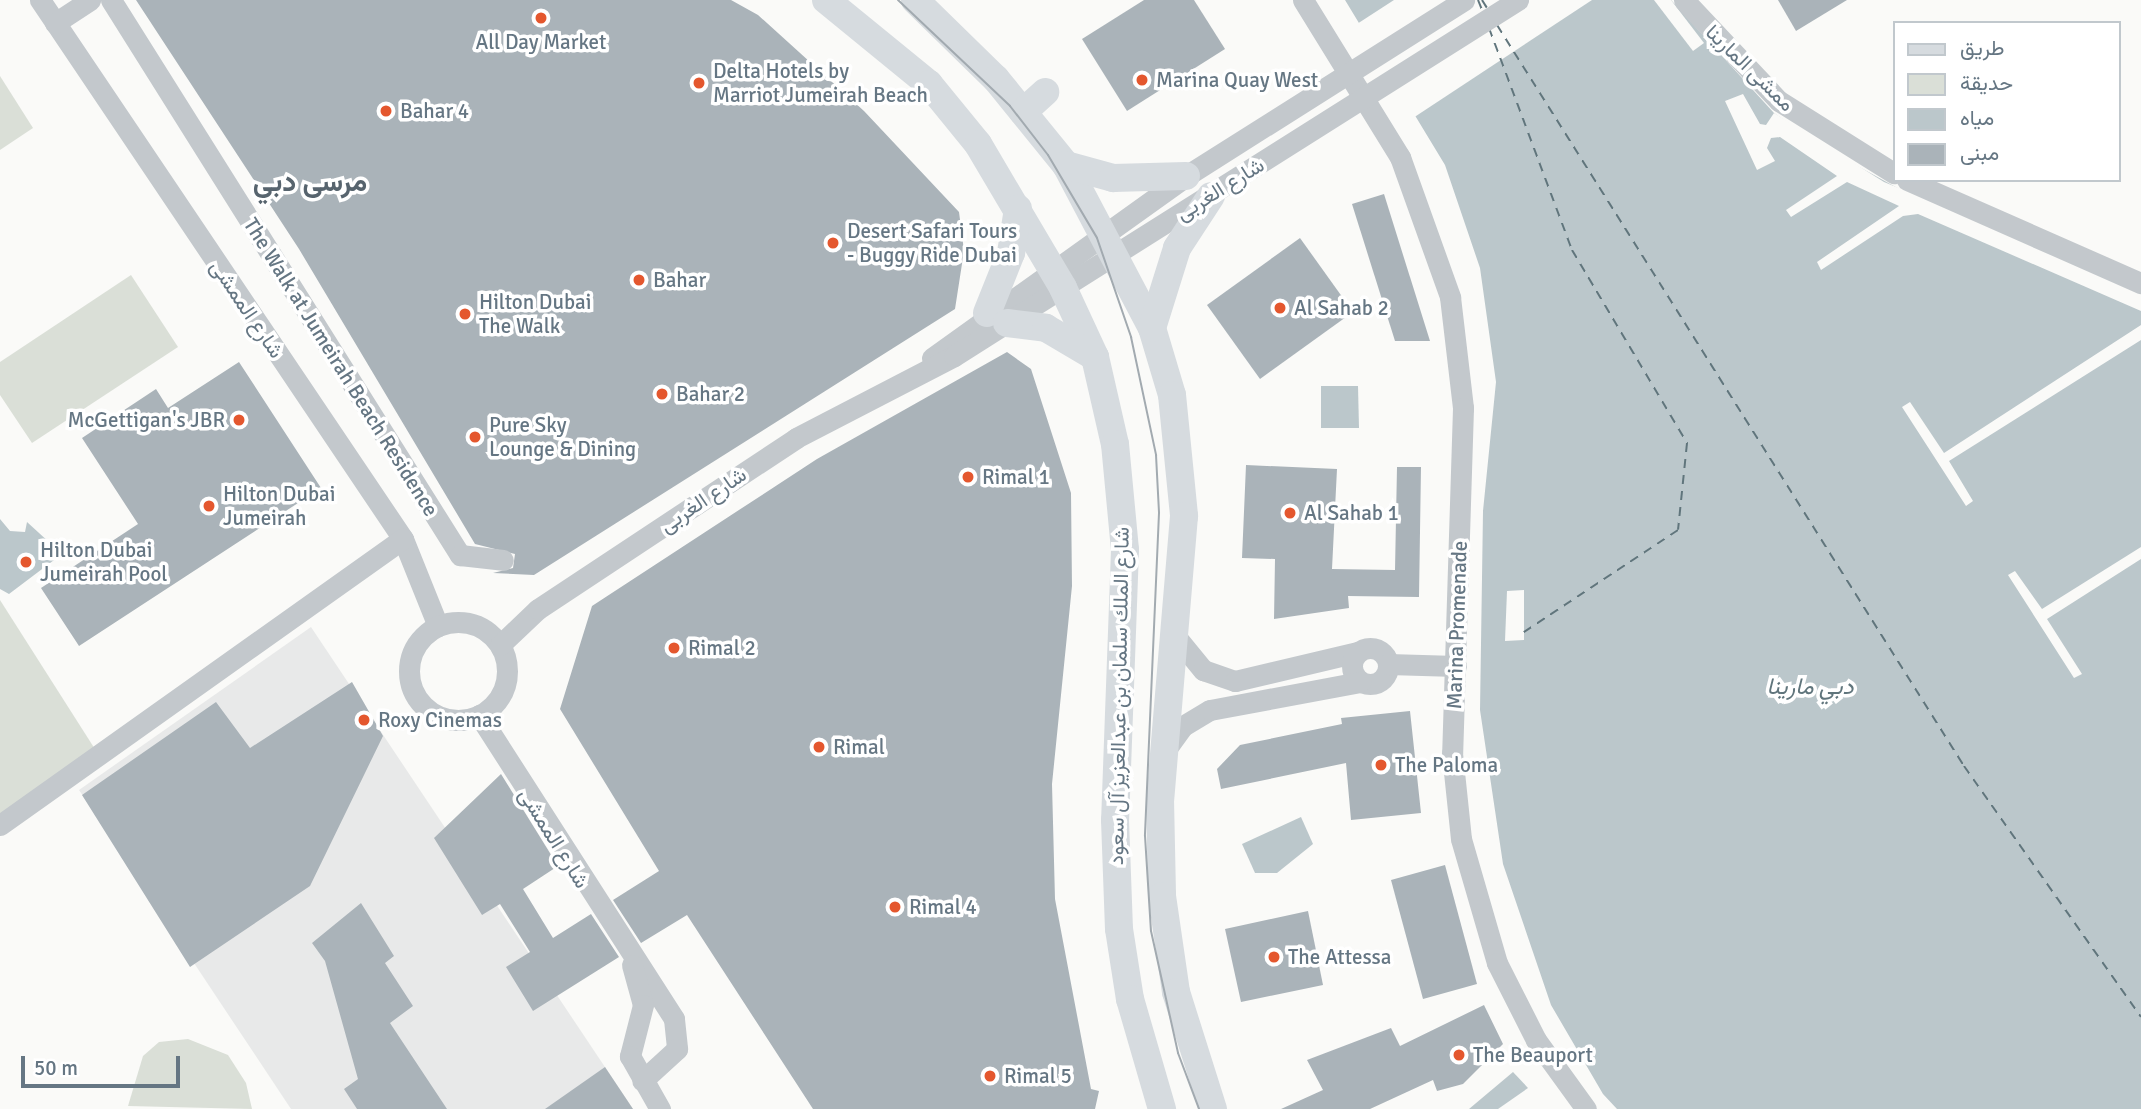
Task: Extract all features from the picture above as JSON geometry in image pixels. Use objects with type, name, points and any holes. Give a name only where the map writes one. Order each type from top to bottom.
[{"type":"main road","name":"شارع الملك سلمان بن عبدالعزيز آل سعود","points":[[825,0],[929,84],[978,144],[1058,279],[1095,357],[1115,444],[1125,550],[1115,820],[1119,929],[1130,999],[1162,1109]]},
{"type":"main road","name":"شارع الملك سلمان بن عبدالعزيز آل سعود","points":[[915,0],[1023,112],[1066,165],[1111,243],[1152,328],[1172,395],[1183,476],[1176,636],[1164,752],[1159,847],[1168,944],[1189,1041],[1213,1109]]},
{"type":"main road","points":[[1023,112],[1045,92]]},
{"type":"main road","points":[[1066,165],[1113,178],[1186,176]]},
{"type":"main road","points":[[1152,328],[1173,257],[1210,196]]},
{"type":"main road","points":[[1018,209],[997,318],[1046,328],[1095,357]]},
{"type":"street","name":"شارع الممشى","points":[[40,0],[403,539],[438,626]]},
{"type":"street","points":[[55,23],[90,0]]},
{"type":"street","name":"The Walk at Jumeirah Beach Residence","points":[[111,0],[460,555],[503,560]]},
{"type":"street","name":"Marina Promenade","points":[[1303,0],[1381,124],[1429,225],[1456,334],[1463,408],[1453,764],[1469,881],[1515,1002],[1586,1109]]},
{"type":"street","name":"شارع الغربى","points":[[500,645],[538,609],[796,438],[919,372],[1111,243],[1186,176],[1464,0]]},
{"type":"street","name":"شارع الغربى","points":[[1111,243],[1210,196],[1518,0]]},
{"type":"street","name":"ممشى المارينا","points":[[1684,0],[1779,101],[1892,172]]},
{"type":"street","points":[[1912,182],[2141,283]]},
{"type":"street","points":[[0,825],[403,539]]},
{"type":"street","points":[[472,624],[500,645],[507,677],[492,706],[479,715],[449,719],[415,694],[412,653],[438,626],[472,624]]},
{"type":"street","points":[[1176,636],[1203,670],[1235,681],[1376,649],[1388,664],[1456,666]]},
{"type":"street","points":[[1358,653],[1352,664],[1360,682]]},
{"type":"street","points":[[1164,752],[1183,726],[1210,710],[1360,682],[1380,682],[1388,664]]},
{"type":"street","name":"شارع الممشى","points":[[479,715],[630,959],[663,996],[679,1033],[669,1062],[642,1081]]},
{"type":"street","name":"شارع الممشى","points":[[630,959],[642,1005],[630,1056],[660,1109]]},
{"type":"shaded area","points":[[311,627],[633,1109],[291,1109],[79,790]]},
{"type":"green space","points":[[0,76],[33,128],[0,150]]},
{"type":"green space","points":[[131,275],[178,347],[32,443],[0,395],[0,362]]},
{"type":"green space","points":[[0,600],[100,757],[0,829]]},
{"type":"green space","points":[[188,1039],[228,1055],[246,1083],[252,1109],[128,1106],[143,1056],[159,1042]]},
{"type":"water","name":"دبي مارينا","points":[[1345,0],[1671,0],[1774,113],[1823,147],[1912,196],[2141,288],[2141,1109],[1617,1109],[1603,1094],[1551,1005],[1503,864],[1480,710],[1483,511],[1496,382],[1480,268],[1445,165]]},
{"type":"water","points":[[1321,386],[1358,386],[1359,428],[1321,428]]},
{"type":"water","name":"Hilton Dubai Jumeirah Pool","points":[[0,519],[10,531],[25,532],[27,522],[62,554],[9,594],[0,589]]},
{"type":"water","points":[[1301,817],[1313,844],[1277,873],[1255,873],[1242,844]]},
{"type":"water","points":[[1513,1072],[1528,1088],[1498,1109],[1469,1109]]},
{"type":"pier","points":[[1394,0],[1592,0],[1413,118],[1357,24]]},
{"type":"pier","points":[[1654,0],[1671,0],[1704,43],[1693,51]]},
{"type":"pier","points":[[1743,94],[1760,124],[1766,125],[1774,113],[1884,182],[2141,288],[2141,311],[1918,214],[1903,216],[1821,270],[1817,262],[1899,206],[1847,182],[1791,217],[1786,210],[1837,176],[1780,137],[1771,138],[1767,148],[1775,161],[1757,170],[1725,101]]},
{"type":"pier","points":[[2141,325],[2141,340],[1949,461],[1973,501],[1966,506],[1902,407],[1910,402],[1944,453]]},
{"type":"pier","points":[[2141,547],[2141,559],[2047,619],[2082,674],[2074,678],[2008,575],[2015,571],[2042,609]]},
{"type":"pier","points":[[1524,590],[1524,640],[1505,641],[1507,591]]},
{"type":"building","name":"Bahar","points":[[136,0],[731,0],[758,15],[864,111],[959,212],[964,251],[955,309],[534,575],[493,573],[513,568],[515,554],[475,544],[299,249]]},
{"type":"building","name":"Marina Quay West","points":[[1144,0],[1194,0],[1225,49],[1127,111],[1082,39]]},
{"type":"building","points":[[1778,0],[1847,0],[1796,31]]},
{"type":"building","points":[[1384,194],[1430,341],[1395,341],[1352,204]]},
{"type":"building","name":"Al Sahab 2","points":[[1300,238],[1353,312],[1260,379],[1207,305]]},
{"type":"building","name":"Rimal","points":[[1007,352],[1031,369],[1071,493],[1072,586],[1052,784],[1055,899],[1091,1089],[1099,1091],[1095,1109],[813,1109],[687,915],[641,943],[613,900],[659,871],[560,709],[592,606],[817,459]]},
{"type":"building","name":"Hilton Dubai Jumeirah","points":[[239,362],[321,488],[79,646],[41,588],[138,524],[82,438],[156,389],[168,408]]},
{"type":"building","points":[[1246,465],[1337,469],[1332,569],[1395,570],[1397,467],[1421,467],[1419,597],[1348,596],[1349,608],[1274,619],[1275,559],[1242,558]]},
{"type":"building","points":[[352,682],[383,736],[310,886],[190,967],[82,795],[216,702],[250,748]]},
{"type":"building","points":[[1410,711],[1421,813],[1351,820],[1346,763],[1221,789],[1217,769],[1240,745],[1342,724],[1341,718]]},
{"type":"building","points":[[501,774],[558,866],[523,889],[553,938],[591,914],[619,957],[533,1011],[506,967],[530,952],[500,904],[482,915],[434,838]]},
{"type":"building","points":[[1445,865],[1477,984],[1423,999],[1391,880]]},
{"type":"building","points":[[361,903],[394,956],[385,963],[413,1006],[390,1023],[447,1109],[357,1109],[344,1089],[358,1079],[325,961],[312,943]]},
{"type":"building","name":"The Attessa","points":[[1308,911],[1323,985],[1241,1002],[1225,929]]},
{"type":"building","points":[[1484,1005],[1503,1044],[1463,1084],[1437,1091],[1433,1080],[1370,1109],[1281,1109],[1323,1090],[1307,1060],[1391,1028],[1400,1046]]},
{"type":"building","points":[[605,1067],[633,1109],[545,1109]]},
{"type":"ferry route","points":[[1478,0],[1482,10]]},
{"type":"ferry route","points":[[1482,0],[1487,8]]},
{"type":"ferry route","points":[[1497,25],[1964,766],[2141,1017]]},
{"type":"ferry route","points":[[1489,28],[1572,250],[1687,443],[1678,530],[1524,632]]},
{"type":"tram line","points":[[898,0],[1010,106],[1048,155],[1097,238],[1131,337],[1156,455],[1159,513],[1145,836],[1151,931],[1178,1053],[1199,1109]]},
{"type":"place","name":"All Day Market","points":[[541,18]]},
{"type":"place","name":"Marina Quay West","points":[[1142,80]]},
{"type":"place","name":"Delta Hotels by Marriot Jumeirah Beach","points":[[699,83]]},
{"type":"place","name":"Bahar 4","points":[[386,111]]},
{"type":"place","name":"Desert Safari Tours - Buggy Ride Dubai","points":[[833,243]]},
{"type":"place","name":"Bahar","points":[[639,280]]},
{"type":"place","name":"Al Sahab 2","points":[[1280,308]]},
{"type":"place","name":"Hilton Dubai The Walk","points":[[465,314]]},
{"type":"place","name":"Bahar 2","points":[[662,394]]},
{"type":"place","name":"McGettigan's JBR","points":[[239,420]]},
{"type":"place","name":"Pure Sky Lounge & Dining","points":[[475,437]]},
{"type":"place","name":"Rimal 1","points":[[968,477]]},
{"type":"place","name":"Hilton Dubai Jumeirah","points":[[209,506]]},
{"type":"place","name":"Al Sahab 1","points":[[1290,513]]},
{"type":"place","name":"Hilton Dubai Jumeirah Pool","points":[[26,562]]},
{"type":"place","name":"Rimal 2","points":[[674,648]]},
{"type":"place","name":"Roxy Cinemas","points":[[364,720]]},
{"type":"place","name":"Rimal","points":[[819,747]]},
{"type":"place","name":"The Paloma","points":[[1381,765]]},
{"type":"place","name":"Rimal 4","points":[[895,907]]},
{"type":"place","name":"The Attessa","points":[[1274,957]]},
{"type":"place","name":"The Beauport","points":[[1459,1055]]},
{"type":"place","name":"Rimal 5","points":[[990,1076]]},
{"type":"district","name":"مرسى دبي","points":[[310,182]]}]
